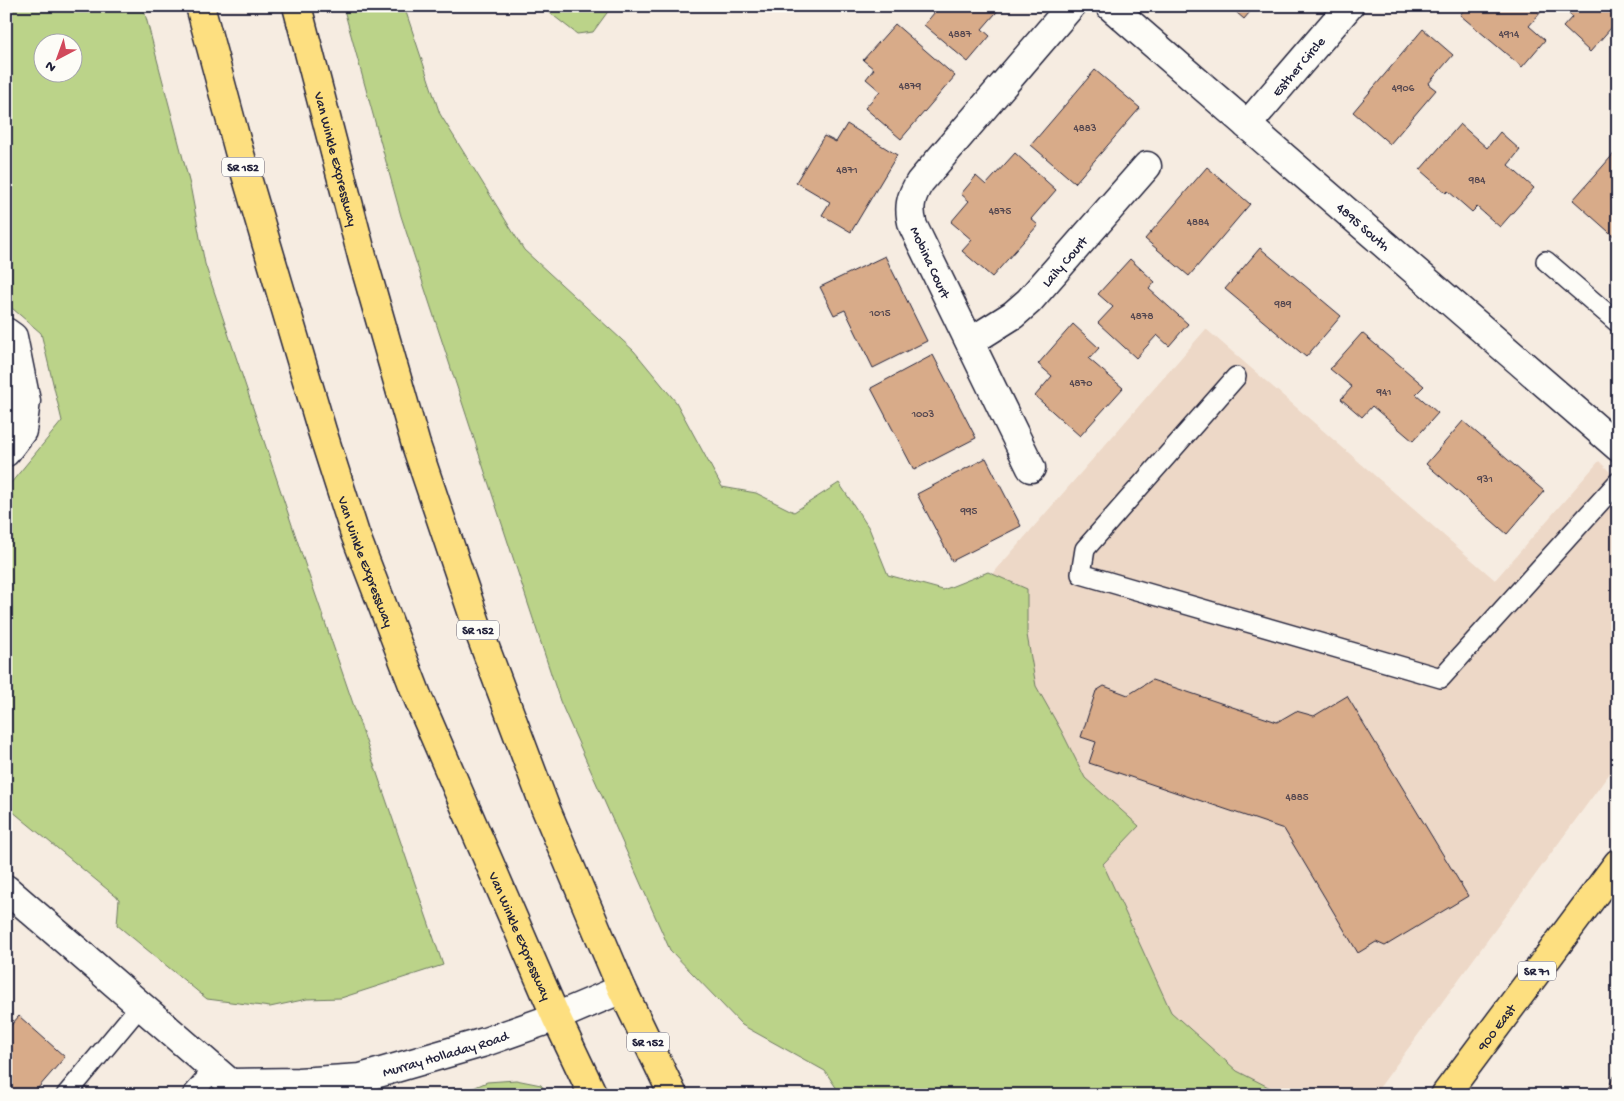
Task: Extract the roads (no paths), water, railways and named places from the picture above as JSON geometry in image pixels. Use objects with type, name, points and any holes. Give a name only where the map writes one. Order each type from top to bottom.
[{"type":"main road","name":"Van Winkle Expressway","points":[[200,6],[239,151],[322,431],[356,534],[418,698],[556,1017],[593,1095]]},
{"type":"main road","name":"Van Winkle Expressway","points":[[297,6],[363,260],[416,445],[477,626],[538,789],[622,989],[673,1095]]},
{"type":"main road","name":"900 East","points":[[1445,1095],[1618,863]]},
{"type":"street","name":"Mobina Court","points":[[1030,468],[913,226],[910,210],[912,195],[920,182],[1071,6]]},
{"type":"street","name":"4895 South","points":[[1110,6],[1618,447]]},
{"type":"street","name":"Esther Circle","points":[[1247,125],[1348,6]]},
{"type":"street","name":"Laily Court","points":[[970,342],[1013,315],[1029,301],[1147,166]]},
{"type":"street","points":[[6,332],[13,337],[26,401],[22,431],[6,452]]},
{"type":"street","points":[[6,889],[229,1082]]},
{"type":"street","name":"Murray Holladay Road","points":[[229,1082],[298,1082],[360,1078],[461,1050],[556,1017],[622,989]]},
{"type":"lane","points":[[1546,260],[1618,323]]},
{"type":"lane","points":[[1236,377],[1085,549],[1082,574],[1442,678],[1618,482]]},
{"type":"lane","points":[[66,1095],[140,1006]]},
{"type":"lane","points":[[192,1095],[229,1082]]}]
